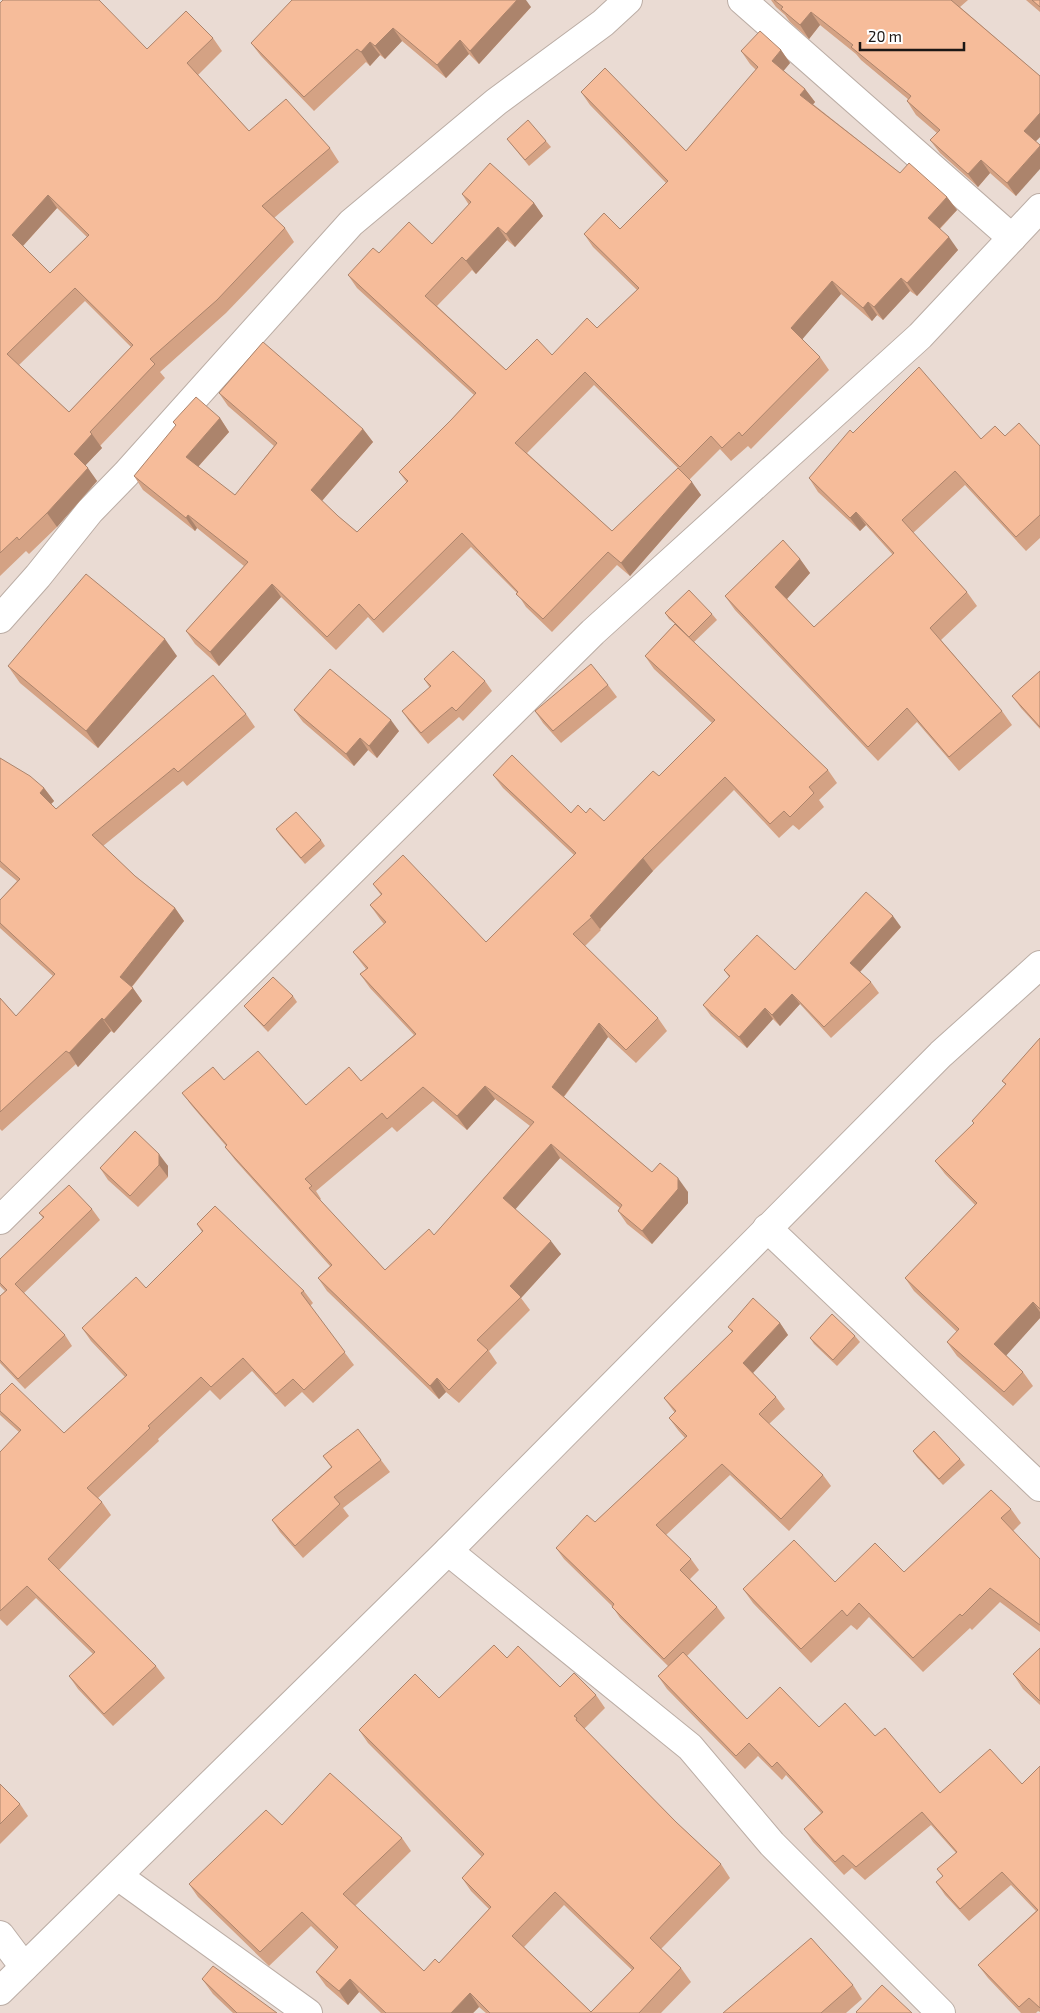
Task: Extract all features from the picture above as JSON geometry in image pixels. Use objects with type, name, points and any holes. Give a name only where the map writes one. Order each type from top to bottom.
[{"type":"street","points":[[0,619],[38,576],[90,511],[126,474],[351,223],[496,102],[603,23],[628,0]]},
{"type":"street","points":[[742,0],[1012,238]]},
{"type":"street","points":[[0,1220],[593,632],[920,336],[1040,208]]},
{"type":"street","points":[[0,1991],[448,1551],[941,1054],[1040,965]]},
{"type":"street","points":[[767,1228],[1040,1487]]},
{"type":"street","points":[[448,1551],[690,1747],[772,1844],[941,2013]]},
{"type":"street","points":[[118,1876],[308,2013]]},
{"type":"street","points":[[0,1935],[24,1967]]},
{"type":"building","points":[[3,0],[99,0],[147,49],[186,11],[213,38],[187,63],[249,131],[286,99],[330,148],[262,206],[285,228],[217,300],[150,359],[155,364],[90,432],[92,434],[74,454],[88,468],[47,513],[19,540],[17,537],[0,553],[0,3]],"holes":[[[48,195],[89,235],[50,273],[12,235]],[[75,288],[133,345],[69,412],[7,354]]]},
{"type":"building","points":[[292,0],[517,0],[470,51],[460,40],[437,65],[393,28],[375,46],[370,42],[361,52],[357,49],[304,97],[251,43]]},
{"type":"building","points":[[774,0],[951,0],[1040,76],[1040,113],[1024,131],[1040,146],[1007,183],[981,160],[968,174],[930,140],[940,130],[907,101],[911,96],[851,47],[853,45],[811,12],[800,25],[781,9],[783,7]]},
{"type":"building","points":[[1032,0],[1040,0],[1040,7]]},
{"type":"building","points":[[760,31],[781,50],[772,61],[805,89],[800,95],[900,173],[909,163],[947,197],[928,218],[949,237],[907,283],[901,278],[874,307],[868,302],[863,308],[832,281],[791,328],[820,357],[742,436],[739,432],[722,448],[711,436],[680,467],[585,372],[515,443],[612,531],[678,468],[692,482],[621,563],[608,552],[543,619],[516,594],[518,592],[462,533],[374,620],[359,604],[327,637],[272,584],[210,652],[186,631],[248,562],[188,515],[186,518],[134,476],[176,425],[173,422],[196,397],[220,418],[186,457],[235,495],[277,443],[219,393],[263,342],[363,429],[311,490],[357,532],[408,481],[399,472],[476,393],[348,275],[373,248],[379,253],[409,222],[432,244],[471,202],[462,194],[490,163],[534,203],[506,234],[498,227],[466,261],[462,257],[425,296],[506,370],[537,339],[552,355],[587,318],[597,328],[639,288],[584,234],[604,213],[620,229],[668,181],[581,92],[605,68],[686,151],[758,67],[741,51]]},
{"type":"building","points":[[528,120],[546,141],[525,160],[507,139]]},
{"type":"building","points":[[919,367],[981,439],[995,426],[1005,436],[1019,423],[1040,446],[1040,515],[1016,537],[955,471],[902,520],[967,592],[930,628],[1002,711],[949,757],[907,708],[868,747],[725,596],[783,540],[800,559],[775,587],[814,627],[894,553],[856,512],[850,518],[809,478],[850,430],[853,433]]},
{"type":"building","points":[[86,574],[165,639],[86,731],[8,666]]},
{"type":"building","points":[[689,590],[712,614],[689,637],[665,613]]},
{"type":"building","points":[[675,624],[828,770],[809,787],[814,793],[790,817],[784,811],[770,824],[725,777],[643,858],[590,916],[592,917],[573,934],[658,1018],[626,1050],[599,1023],[552,1087],[652,1172],[660,1163],[678,1178],[678,1189],[642,1231],[618,1211],[622,1205],[551,1144],[503,1198],[551,1241],[510,1286],[521,1297],[477,1340],[488,1350],[449,1390],[437,1378],[430,1386],[318,1278],[332,1265],[225,1147],[227,1145],[182,1093],[213,1067],[224,1080],[258,1051],[306,1105],[349,1067],[361,1081],[416,1034],[360,974],[368,968],[353,952],[386,922],[370,905],[382,894],[373,884],[403,855],[486,942],[576,853],[493,775],[512,755],[571,813],[578,805],[586,813],[590,808],[604,821],[653,771],[659,776],[715,720],[645,656]],"holes":[[[485,1086],[534,1122],[434,1235],[429,1229],[385,1270],[309,1188],[312,1186],[305,1179],[382,1113],[387,1119],[423,1087],[457,1116]]]},
{"type":"building","points":[[453,651],[485,681],[456,711],[452,707],[421,733],[402,711],[431,686],[424,679]]},
{"type":"building","points":[[591,664],[608,685],[553,731],[535,711]]},
{"type":"building","points":[[330,669],[391,720],[369,746],[360,738],[346,754],[294,710]]},
{"type":"building","points":[[1040,671],[1040,727],[1012,696]]},
{"type":"building","points":[[213,675],[246,714],[178,772],[174,768],[92,835],[135,876],[175,908],[120,977],[133,988],[104,1020],[102,1018],[69,1053],[66,1051],[0,1112],[0,998],[16,1016],[55,974],[0,923],[0,900],[20,879],[0,861],[0,758],[30,776],[44,788],[40,793],[56,809]]},
{"type":"building","points":[[296,812],[321,840],[301,858],[276,829]]},
{"type":"building","points":[[866,892],[893,916],[850,963],[871,982],[824,1027],[792,994],[772,1015],[765,1008],[739,1037],[703,1005],[730,976],[724,970],[757,935],[795,970]]},
{"type":"building","points":[[273,977],[293,996],[264,1026],[244,1006]]},
{"type":"building","points":[[1040,1038],[1040,1309],[1033,1302],[994,1344],[1023,1372],[1004,1392],[947,1342],[959,1329],[905,1278],[977,1203],[935,1161],[974,1123],[972,1121],[1006,1084],[1002,1081]]},
{"type":"building","points":[[135,1131],[159,1154],[159,1165],[130,1196],[100,1168]]},
{"type":"building","points":[[69,1185],[92,1209],[15,1284],[65,1335],[18,1379],[0,1360],[0,1296],[7,1290],[0,1283],[0,1259],[44,1217],[39,1213]]},
{"type":"building","points":[[215,1206],[304,1291],[301,1293],[345,1352],[304,1390],[293,1379],[276,1394],[243,1358],[211,1387],[201,1377],[148,1426],[150,1428],[87,1488],[102,1502],[48,1559],[156,1666],[104,1714],[69,1676],[95,1652],[27,1586],[0,1611],[0,1452],[21,1430],[0,1411],[0,1395],[12,1383],[64,1433],[127,1375],[82,1328],[136,1277],[146,1288],[203,1231],[197,1224]]},
{"type":"building","points":[[753,1298],[780,1323],[743,1363],[776,1397],[759,1414],[823,1475],[781,1519],[722,1464],[656,1525],[691,1559],[680,1570],[717,1607],[664,1659],[612,1607],[614,1604],[556,1548],[587,1515],[595,1522],[687,1436],[669,1418],[676,1411],[664,1398],[733,1331],[728,1327]]},
{"type":"building","points":[[832,1314],[855,1336],[833,1360],[810,1338]]},
{"type":"building","points":[[358,1429],[381,1460],[334,1497],[340,1504],[295,1546],[272,1520],[332,1467],[323,1456]]},
{"type":"building","points":[[934,1431],[960,1459],[939,1479],[913,1451]]},
{"type":"building","points":[[991,1490],[1011,1509],[1001,1518],[1040,1559],[1040,1625],[990,1588],[962,1616],[960,1614],[913,1658],[859,1603],[847,1616],[842,1610],[801,1649],[743,1589],[794,1540],[835,1582],[875,1543],[904,1572]]},
{"type":"building","points":[[494,1645],[507,1658],[518,1646],[560,1687],[574,1673],[596,1695],[574,1716],[577,1718],[576,1720],[676,1822],[721,1864],[650,1938],[681,1968],[639,2013],[490,2013],[470,1993],[451,2013],[386,2013],[350,1979],[339,1991],[316,1972],[338,1947],[302,1912],[260,1952],[189,1884],[266,1810],[282,1825],[330,1773],[402,1838],[343,1894],[424,1971],[435,1959],[439,1963],[491,1907],[462,1878],[484,1854],[359,1730],[415,1674],[439,1698]],"holes":[[[555,1892],[634,1968],[591,2012],[512,1936]]]},
{"type":"building","points":[[1040,1648],[1040,1701],[1013,1674]]},
{"type":"building","points":[[683,1652],[747,1719],[780,1687],[819,1727],[845,1703],[875,1736],[885,1728],[940,1793],[990,1749],[1022,1784],[1040,1766],[1040,2008],[1029,1998],[1019,2007],[978,1965],[1038,1910],[1002,1872],[960,1909],[936,1882],[943,1876],[937,1869],[957,1852],[922,1812],[856,1867],[843,1855],[835,1862],[804,1829],[823,1812],[777,1762],[772,1767],[749,1743],[736,1756],[658,1676]]},
{"type":"building","points":[[0,1784],[20,1804],[0,1824]]},
{"type":"building","points":[[811,1938],[853,1985],[821,2013],[723,2013]]},
{"type":"building","points":[[213,1966],[277,2013],[237,2013],[202,1979]]},
{"type":"building","points":[[882,1985],[912,2013],[857,2013]]}]
